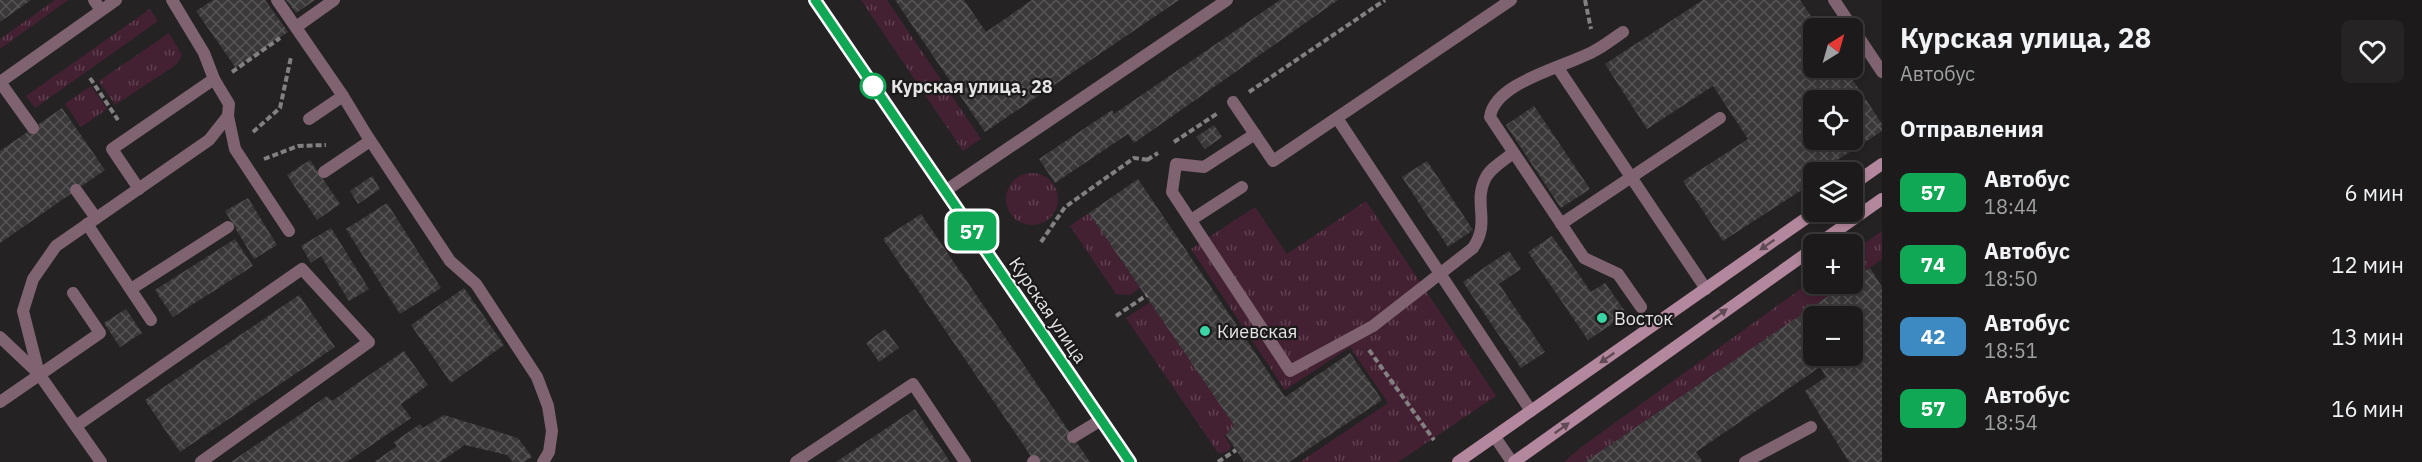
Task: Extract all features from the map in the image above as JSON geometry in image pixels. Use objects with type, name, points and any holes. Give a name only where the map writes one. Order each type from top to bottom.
[{"type":"main road","points":[[1863,177],[1882,164]]},
{"type":"main road","points":[[1832,234],[1882,199]]},
{"type":"main road","points":[[1458,462],[1803,220]]},
{"type":"main road","points":[[1513,462],[1803,256]]},
{"type":"street","points":[[33,128],[0,82],[97,5],[116,0]]},
{"type":"street","points":[[172,0],[204,53],[215,81],[230,104],[228,116],[235,149],[289,231]]},
{"type":"street","points":[[277,0],[344,96],[368,137],[450,261],[476,284],[537,377],[548,406],[552,430],[549,452],[543,462]]},
{"type":"street","points":[[296,27],[334,0]]},
{"type":"street","name":"Курская улица","points":[[815,0],[1130,462]]},
{"type":"street","points":[[945,191],[1227,0]]},
{"type":"street","points":[[1233,102],[1273,161],[1511,0]]},
{"type":"street","points":[[1834,0],[1882,72]]},
{"type":"street","points":[[1623,32],[1596,50],[1558,68],[1522,81],[1498,98],[1491,108],[1490,117],[1584,258],[1618,274],[1641,307]]},
{"type":"street","points":[[1558,68],[1706,289]]},
{"type":"street","points":[[139,189],[112,149],[215,81]]},
{"type":"street","points":[[309,119],[344,96]]},
{"type":"street","points":[[39,374],[23,311],[33,279],[56,246],[209,140],[228,116]]},
{"type":"street","points":[[1336,118],[1531,411]]},
{"type":"street","points":[[1561,224],[1720,118]]},
{"type":"street","points":[[1255,134],[1204,167],[1176,164],[1172,192],[1290,371],[1373,326],[1473,248],[1483,228],[1481,194],[1485,179],[1493,169],[1513,153]]},
{"type":"street","points":[[324,172],[368,137]]},
{"type":"street","points":[[1191,220],[1242,187]]},
{"type":"street","points":[[76,190],[130,289],[151,320]]},
{"type":"street","points":[[130,289],[228,227]]},
{"type":"street","points":[[76,426],[303,269],[369,342],[201,462]]},
{"type":"street","points":[[0,402],[99,333],[73,293]]},
{"type":"street","points":[[0,337],[39,374],[101,462]]},
{"type":"street","points":[[796,462],[913,384],[965,462]]},
{"type":"street","points":[[1073,437],[1101,420]]},
{"type":"street","points":[[1745,462],[1811,427]]},
{"type":"street","points":[[1495,437],[1513,462]]},
{"type":"path","points":[[1147,160],[1385,0]]},
{"type":"path","points":[[1586,0],[1596,50]]},
{"type":"path","points":[[215,81],[296,27]]},
{"type":"path","points":[[235,149],[280,108],[289,73],[296,27]]},
{"type":"path","points":[[90,78],[130,137]]},
{"type":"path","points":[[248,169],[286,149],[368,137]]},
{"type":"path","points":[[1041,242],[1065,207],[1134,158],[1176,164]]},
{"type":"path","points":[[1116,316],[1147,295]]},
{"type":"path","points":[[1357,334],[1434,440]]},
{"type":"path","points":[[1218,462],[1236,450]]},
{"type":"green space","points":[[55,0],[68,0],[0,49],[0,39]]},
{"type":"green space","points":[[861,0],[887,0],[981,139],[963,151]]},
{"type":"green space","points":[[150,9],[158,21],[35,108],[26,96]]},
{"type":"green space","points":[[169,33],[182,55],[176,65],[115,105],[99,81]]},
{"type":"green space","points":[[91,86],[107,109],[81,127],[65,104]]},
{"type":"green space","points":[[1027,173],[1037,173],[1051,180],[1058,199],[1051,218],[1037,225],[1027,225],[1017,221],[1010,214],[1006,204],[1006,194],[1010,184],[1017,177]]},
{"type":"green space","points":[[1366,201],[1496,396],[1398,462],[1300,462],[1388,403],[1350,347],[1285,390],[1191,249],[1255,207],[1287,254]]},
{"type":"green space","points":[[1089,213],[1140,288],[1130,295],[1116,294],[1070,226]]},
{"type":"green space","points":[[1882,231],[1882,259],[1863,272],[1863,244]]},
{"type":"green space","points":[[1803,287],[1803,294],[1831,294],[1814,306],[1803,306],[1803,313],[1585,462],[1564,462],[1580,448]]},
{"type":"green space","points":[[1150,302],[1234,425],[1225,436],[1231,447],[1227,452],[1218,453],[1126,318]]},
{"type":"building","points":[[0,0],[31,0],[0,22]]},
{"type":"building","points":[[213,0],[265,0],[288,32],[236,68],[196,11]]},
{"type":"building","points":[[286,0],[315,0],[296,13]]},
{"type":"building","points":[[895,0],[964,0],[986,32],[1032,0],[1179,0],[985,132]]},
{"type":"building","points":[[1280,0],[1338,0],[1134,143],[1128,134],[1055,183],[1039,159],[1112,110],[1114,114]]},
{"type":"building","points":[[1703,0],[1800,0],[1812,18],[1803,18],[1803,78],[1852,78],[1860,90],[1803,90],[1803,150],[1853,150],[1834,162],[1803,162],[1803,189],[1723,241],[1683,181],[1748,139],[1713,86],[1647,129],[1605,64]]},
{"type":"building","points":[[1863,95],[1882,124],[1882,131],[1863,143]]},
{"type":"building","points":[[1534,106],[1590,189],[1561,208],[1506,125]]},
{"type":"building","points":[[62,108],[105,170],[0,243],[0,151]]},
{"type":"building","points":[[1214,125],[1222,137],[1205,149],[1196,137]]},
{"type":"building","points":[[310,160],[340,204],[317,220],[287,175]]},
{"type":"building","points":[[1427,161],[1473,230],[1448,247],[1402,177]]},
{"type":"building","points":[[372,176],[380,189],[358,204],[350,191]]},
{"type":"building","name":"Киевская","points":[[1138,179],[1285,397],[1350,353],[1382,400],[1289,462],[1244,462],[1226,435],[1234,425],[1089,213]]},
{"type":"building","points":[[248,198],[277,245],[254,259],[225,211]]},
{"type":"building","points":[[387,203],[441,288],[400,314],[346,229]]},
{"type":"building","points":[[921,214],[1090,462],[1035,462],[883,239]]},
{"type":"building","points":[[331,228],[369,289],[349,301],[321,256],[311,263],[301,246]]},
{"type":"building","points":[[1552,236],[1591,292],[1605,283],[1627,314],[1588,340],[1528,252]]},
{"type":"building","points":[[235,239],[253,266],[173,317],[155,290]]},
{"type":"building","points":[[1509,251],[1521,269],[1499,284],[1545,352],[1521,368],[1463,282]]},
{"type":"building","points":[[1870,268],[1882,287],[1882,462],[1849,462],[1805,391],[1826,377],[1820,367],[1696,452],[1701,462],[1585,462],[1803,313],[1803,366],[1863,366],[1863,306],[1814,306],[1831,294],[1863,294],[1863,272]]},
{"type":"building","points":[[464,288],[504,345],[451,383],[411,325]]},
{"type":"building","points":[[299,295],[335,347],[180,452],[145,400]]},
{"type":"building","points":[[126,309],[142,333],[120,347],[104,323]]},
{"type":"building","points":[[885,329],[899,348],[879,362],[866,343]]},
{"type":"building","points":[[404,351],[428,385],[401,404],[411,418],[347,462],[231,462],[327,396],[332,401]]},
{"type":"building","points":[[915,409],[950,462],[836,462]]},
{"type":"building","points":[[444,415],[518,438],[532,457],[524,462],[513,462],[507,455],[465,445],[440,462],[374,462],[397,446],[394,442],[420,424],[423,428]]},
{"type":"bus line","name":"57","points":[[815,0],[1130,462]]},
{"type":"place","name":"Курская улица, 28","points":[[873,86]]},
{"type":"place","name":"Восток","points":[[1602,318]]},
{"type":"place","name":"Киевская","points":[[1205,331]]}]
